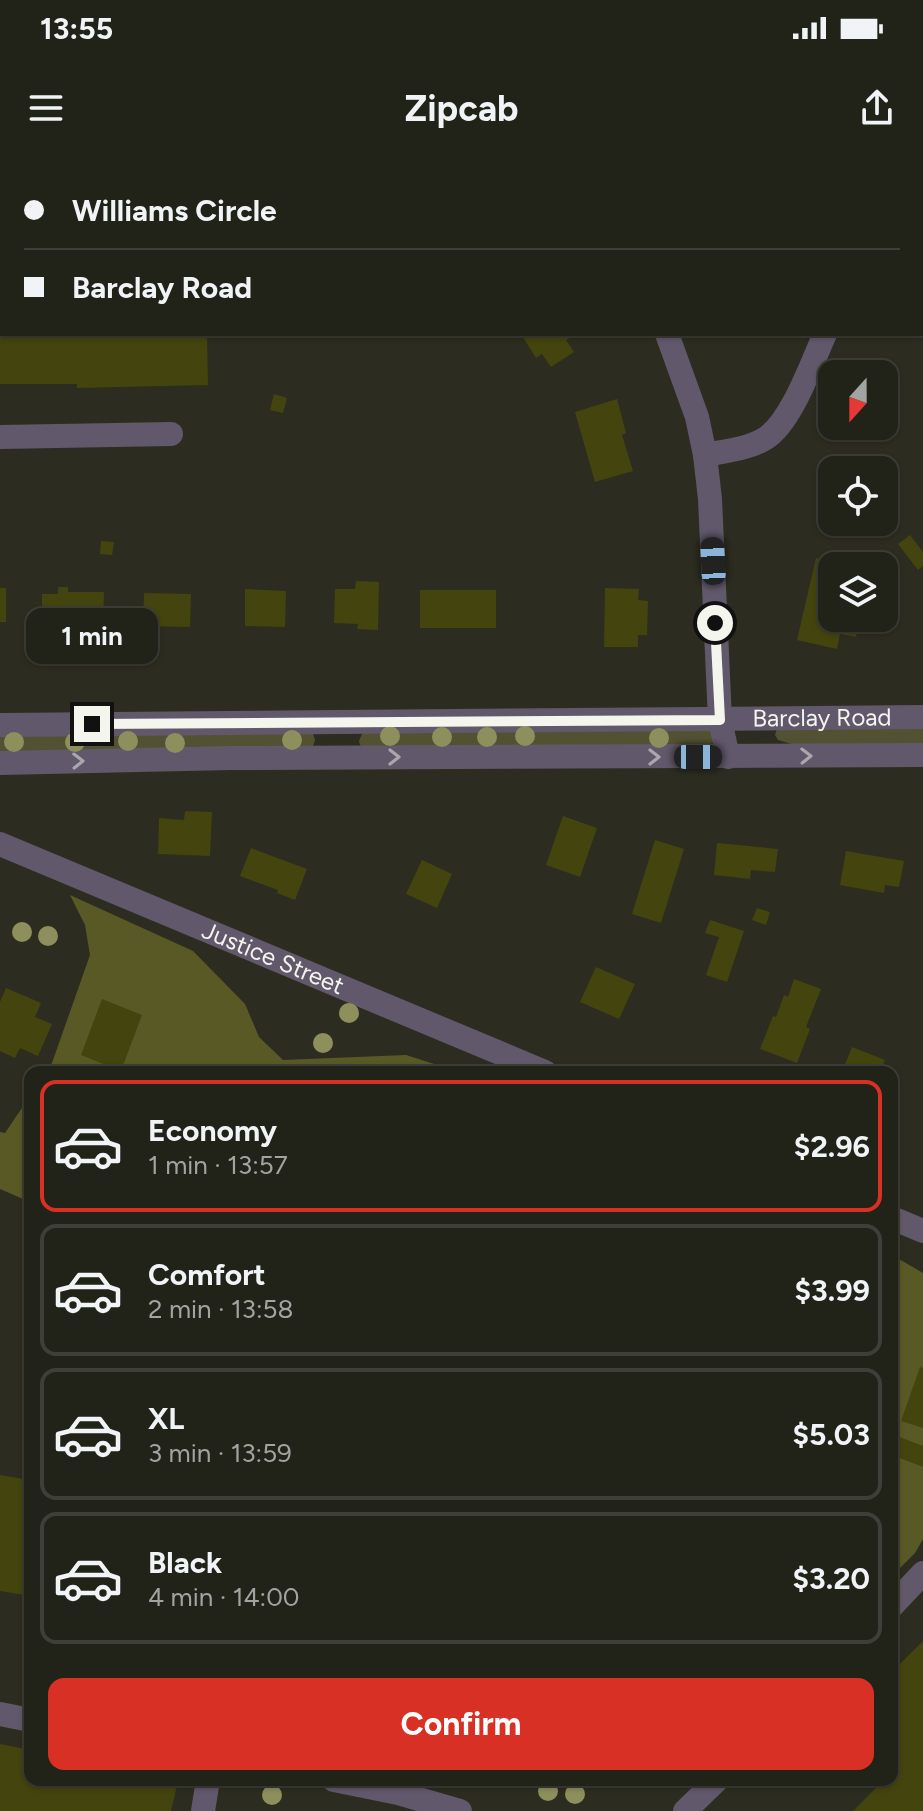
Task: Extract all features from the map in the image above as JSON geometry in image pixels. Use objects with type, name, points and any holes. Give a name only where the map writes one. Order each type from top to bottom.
[{"type":"street","points":[[668,336],[697,417],[705,455],[710,499],[720,720],[728,757]]},
{"type":"street","points":[[705,455],[756,443],[775,430],[794,401],[824,336]]},
{"type":"street","points":[[0,437],[171,434]]},
{"type":"street","name":"Barclay Road","points":[[0,725],[923,717]]},
{"type":"street","points":[[336,723],[336,758]]},
{"type":"street","name":"Barclay Road","points":[[0,763],[923,755]]},
{"type":"street","name":"Justice Street","points":[[0,844],[531,1066]]},
{"type":"street","points":[[898,1221],[923,1231]]},
{"type":"street","points":[[898,1600],[923,1573]]},
{"type":"street","points":[[0,1714],[24,1719]]},
{"type":"street","points":[[203,1811],[207,1786]]},
{"type":"street","points":[[364,1786],[460,1811]]},
{"type":"street","points":[[685,1811],[711,1786]]},
{"type":"shaded area","points":[[923,724],[923,745],[795,745],[778,740],[775,735],[777,729]]},
{"type":"shaded area","points":[[712,728],[713,743],[708,745],[363,747],[359,741],[365,733]]},
{"type":"shaded area","points":[[0,734],[313,734],[312,749],[0,753]]},
{"type":"shaded area","points":[[70,895],[193,951],[245,1004],[259,1037],[283,1060],[406,1055],[440,1066],[50,1066],[90,955],[85,925]]},
{"type":"shaded area","points":[[24,1105],[24,1199],[0,1189],[0,1132],[5,1133]]},
{"type":"shaded area","points":[[898,1258],[923,1273],[923,1539],[915,1553],[898,1570]]},
{"type":"building","points":[[0,336],[207,336],[208,385],[77,388],[77,384],[0,384]]},
{"type":"building","points":[[522,336],[571,337],[566,340],[574,352],[551,367],[542,354],[536,358]]},
{"type":"building","points":[[274,394],[287,398],[283,413],[270,410]]},
{"type":"building","points":[[617,399],[626,433],[622,435],[633,471],[595,482],[575,412]]},
{"type":"building","points":[[910,535],[923,552],[923,566],[918,570],[898,544]]},
{"type":"building","points":[[101,541],[114,542],[112,555],[100,554]]},
{"type":"building","points":[[818,558],[818,632],[857,632],[856,637],[840,634],[837,649],[797,640]]},
{"type":"building","points":[[356,581],[379,582],[378,630],[357,629],[358,624],[334,623],[335,589],[355,589]]},
{"type":"building","points":[[58,587],[68,587],[68,592],[104,592],[103,622],[92,622],[92,619],[42,619],[42,594],[58,594]]},
{"type":"building","points":[[0,588],[6,588],[6,622],[0,622]]},
{"type":"building","points":[[605,588],[639,589],[638,600],[648,601],[647,635],[638,635],[638,647],[604,647]]},
{"type":"building","points":[[245,589],[286,591],[285,627],[245,626]]},
{"type":"building","points":[[420,590],[496,590],[496,628],[420,628]]},
{"type":"building","points":[[144,593],[191,594],[190,627],[143,626]]},
{"type":"building","points":[[185,811],[212,812],[210,856],[158,854],[159,818],[184,820]]},
{"type":"building","points":[[563,816],[597,828],[580,877],[546,865]]},
{"type":"building","points":[[655,840],[684,849],[661,923],[632,914]]},
{"type":"building","points":[[717,843],[778,849],[775,872],[751,870],[750,879],[714,875]]},
{"type":"building","points":[[251,848],[307,869],[295,900],[240,876]]},
{"type":"building","points":[[846,851],[904,861],[899,887],[885,885],[884,893],[840,885]]},
{"type":"building","points":[[422,860],[452,874],[437,908],[406,894]]},
{"type":"building","points":[[757,908],[770,912],[766,925],[752,920]]},
{"type":"building","points":[[710,920],[744,931],[727,982],[706,975],[719,937],[705,933]]},
{"type":"building","points":[[596,967],[635,984],[619,1019],[580,1002]]},
{"type":"building","points":[[794,979],[821,989],[806,1027],[810,1029],[797,1063],[760,1049],[773,1016],[776,1017],[784,995],[788,997]]},
{"type":"building","points":[[6,988],[41,1003],[35,1017],[52,1024],[38,1056],[20,1048],[15,1058],[0,1051],[0,1002]]},
{"type":"building","points":[[102,999],[142,1015],[123,1066],[108,1066],[81,1055]]},
{"type":"building","points":[[852,1047],[885,1060],[882,1066],[844,1066]]},
{"type":"building","points":[[920,1367],[923,1368],[923,1428],[901,1421]]},
{"type":"building","points":[[898,1436],[923,1446],[923,1467],[898,1457]]},
{"type":"building","points":[[0,1475],[24,1479],[24,1595],[0,1591]]},
{"type":"building","points":[[923,1641],[923,1811],[853,1811],[878,1786],[898,1786],[898,1666]]},
{"type":"building","points":[[0,1744],[24,1749],[24,1786],[177,1786],[171,1811],[0,1811]]},
{"type":"route","points":[[92,724],[720,720],[715,623]]}]
